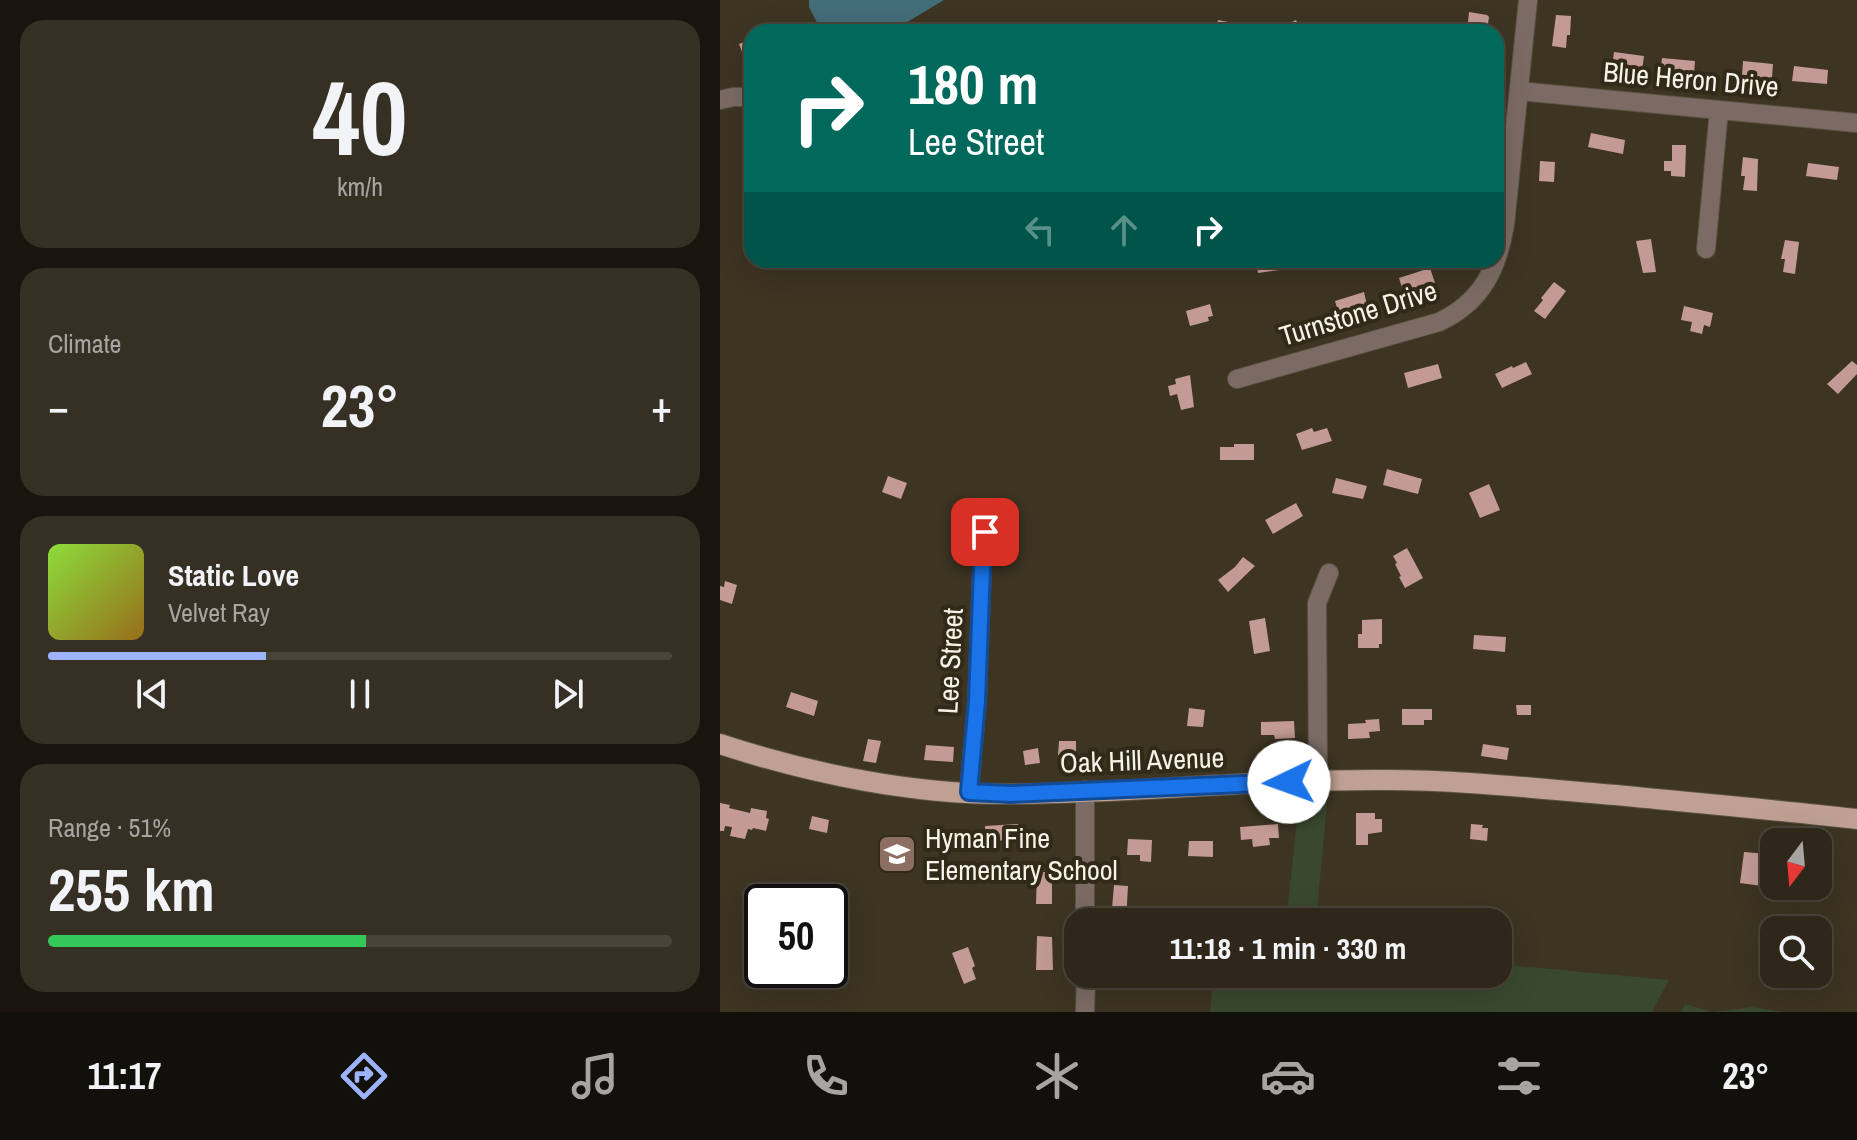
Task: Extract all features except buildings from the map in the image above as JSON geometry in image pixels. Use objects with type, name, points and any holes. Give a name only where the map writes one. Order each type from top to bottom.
[{"type":"main road","name":"Oak Hill Avenue","points":[[720,744],[755,756],[831,773],[895,785],[969,792],[1010,794],[1386,779],[1477,783],[1691,801],[1857,819]]},
{"type":"street","name":"Turnstone Drive","points":[[1504,223],[1528,0]]},
{"type":"street","name":"Blue Heron Drive","points":[[1519,91],[1857,123]]},
{"type":"street","points":[[720,100],[744,97]]},
{"type":"street","points":[[1706,249],[1719,110]]},
{"type":"street","name":"Turnstone Drive","points":[[1237,379],[1439,322],[1471,300],[1493,268]]},
{"type":"street","name":"Lee Street","points":[[969,792],[985,532]]},
{"type":"street","points":[[1318,781],[1317,603],[1329,573]]},
{"type":"street","points":[[1085,790],[1085,908]]},
{"type":"street","points":[[1085,1012],[1086,988]]},
{"type":"green space","points":[[1328,792],[1317,908],[1288,908],[1300,793]]},
{"type":"green space","points":[[1512,965],[1669,980],[1652,1012],[1210,1012],[1212,991],[1231,988],[1512,988]]},
{"type":"green space","points":[[1685,1004],[1713,1012],[1681,1012]]},
{"type":"green space","points":[[1752,1007],[1784,1012],[1713,1012]]},
{"type":"water","points":[[809,0],[944,0],[904,24],[818,24],[809,7]]},
{"type":"place","name":"Hyman Fine Elementary School","points":[[897,854]]},
{"type":"route","points":[[985,532],[969,792],[1010,794],[1289,782]]}]
